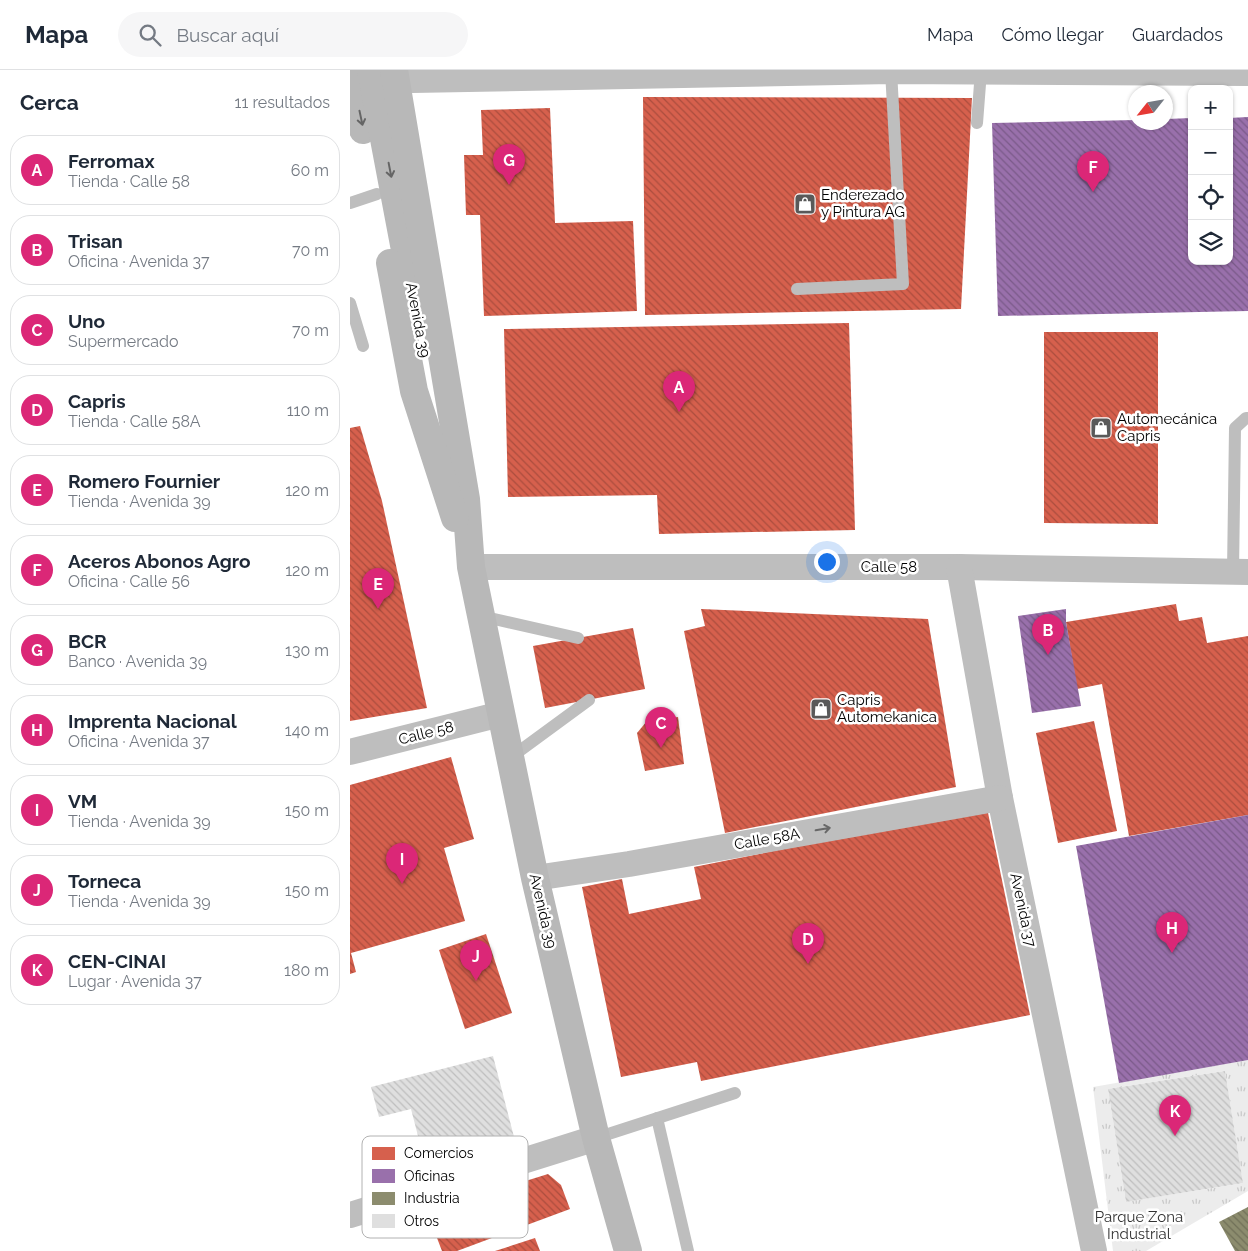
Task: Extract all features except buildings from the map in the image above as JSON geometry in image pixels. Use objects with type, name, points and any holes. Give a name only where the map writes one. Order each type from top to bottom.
[{"type":"main road","points":[[351,70],[414,391],[460,508]]},
{"type":"main road","name":"Avenida 39","points":[[371,70],[460,508],[480,616],[535,878],[596,1138],[628,1251]]},
{"type":"main road","points":[[406,73],[457,383],[460,508]]},
{"type":"street","points":[[406,73],[891,71],[1248,73]]},
{"type":"street","name":"Calle 58","points":[[471,567],[959,567],[1240,572]]},
{"type":"street","name":"Avenida 37","points":[[959,567],[1000,798],[1094,1251]]},
{"type":"street","name":"Calle 58","points":[[350,752],[501,714]]},
{"type":"street","name":"Calle 58A","points":[[535,878],[629,864],[1000,798]]},
{"type":"street","points":[[528,1159],[596,1138]]},
{"type":"street","points":[[350,1215],[362,1211]]},
{"type":"lane","points":[[797,289],[903,284],[891,71]]},
{"type":"lane","points":[[977,123],[981,72]]},
{"type":"lane","points":[[350,203],[376,194]]},
{"type":"lane","points":[[350,303],[363,346]]},
{"type":"lane","points":[[1240,572],[1235,428],[1248,418]]},
{"type":"lane","points":[[480,616],[578,638]]},
{"type":"lane","points":[[510,758],[589,700]]},
{"type":"lane","points":[[596,1138],[735,1093]]},
{"type":"lane","points":[[657,1118],[688,1251]]},
{"type":"green space","name":"Parque Zona Industrial","points":[[1248,1060],[1248,1191],[1146,1251],[1113,1251],[1093,1087]],"holes":[[[1225,1071],[1243,1183],[1126,1202],[1108,1089]]]},
{"type":"place","name":"BCR","points":[[509,185]]},
{"type":"place","name":"Aceros Abonos Agro","points":[[1093,192]]},
{"type":"place","name":"Enderezado y Pintura AG","points":[[805,204]]},
{"type":"place","name":"Ferromax","points":[[679,412]]},
{"type":"place","name":"Automecánica Capris","points":[[1101,428]]},
{"type":"place","name":"Romero Fournier","points":[[378,609]]},
{"type":"place","name":"Trisan","points":[[1048,655]]},
{"type":"place","name":"Capris Automekanica","points":[[821,709]]},
{"type":"place","name":"Uno","points":[[661,748]]},
{"type":"place","name":"VM","points":[[402,884]]},
{"type":"place","name":"Imprenta Nacional","points":[[1172,953]]},
{"type":"place","name":"Capris","points":[[808,964]]},
{"type":"place","name":"Torneca","points":[[476,981]]},
{"type":"place","name":"CEN-CINAI","points":[[1175,1136]]}]
